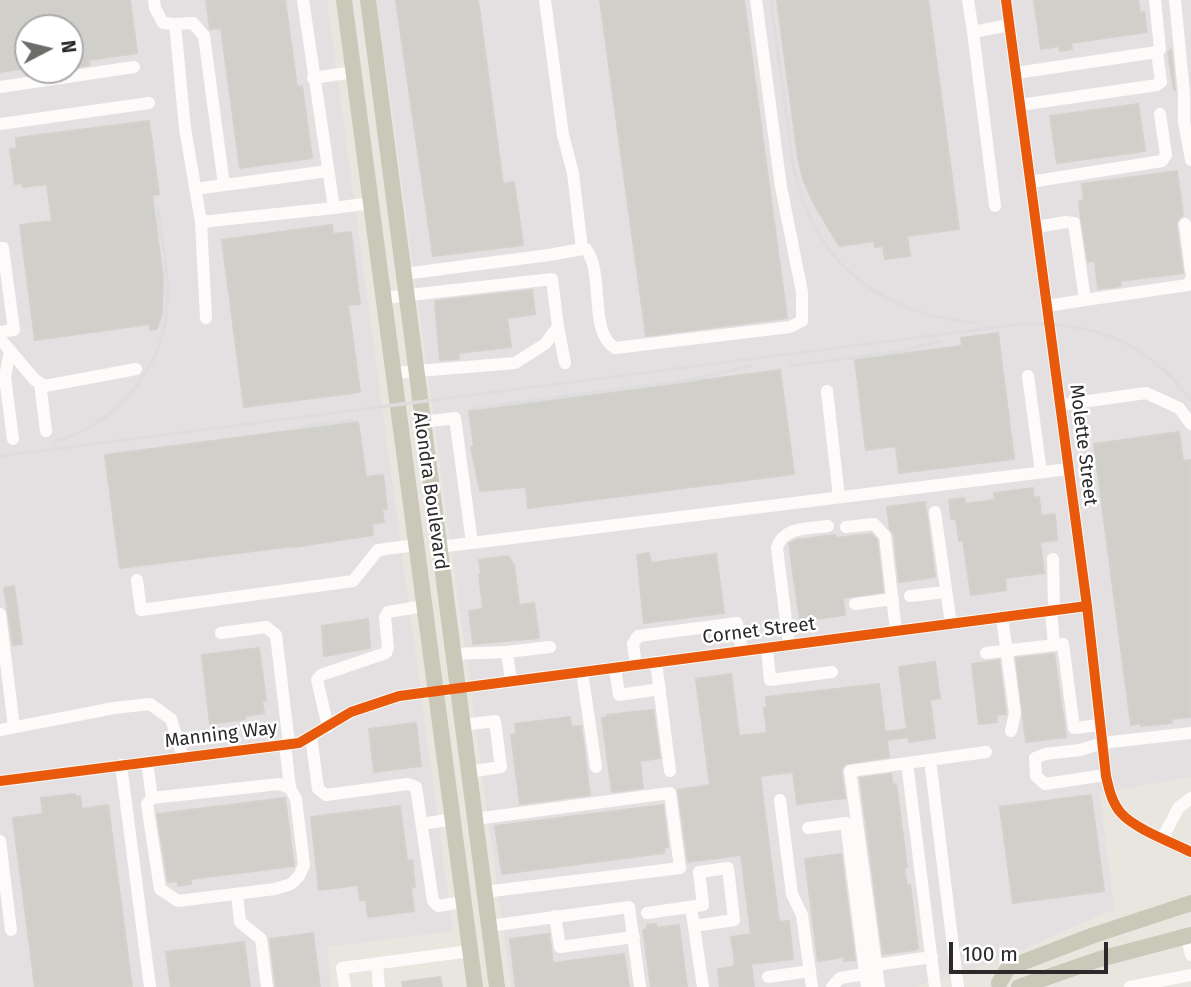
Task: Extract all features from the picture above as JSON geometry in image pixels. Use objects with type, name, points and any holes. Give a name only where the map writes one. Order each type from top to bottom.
[{"type":"main road","name":"Alondra Boulevard","points":[[344,0],[475,987]]},
{"type":"main road","name":"Alondra Boulevard","points":[[368,0],[497,987]]},
{"type":"main road","points":[[380,276],[404,274]]},
{"type":"main road","points":[[999,986],[1008,968],[1191,903]]},
{"type":"main road","points":[[1019,987],[1100,959],[1191,936]]},
{"type":"street","points":[[154,0],[163,23],[193,23],[204,36],[223,185]]},
{"type":"street","points":[[303,0],[334,208]]},
{"type":"street","points":[[545,0],[564,135],[573,173],[578,250]]},
{"type":"street","points":[[404,274],[586,249],[593,260],[599,318],[605,337],[615,348],[790,327],[802,321],[802,292],[781,187],[756,0]]},
{"type":"street","points":[[968,0],[995,206]]},
{"type":"street","name":"Molette Street","points":[[1006,0],[1087,606],[1105,775],[1111,796],[1121,813],[1191,852]]},
{"type":"street","points":[[1020,105],[1157,85],[1161,82],[1155,0]]},
{"type":"street","points":[[1175,0],[1184,93],[1184,122],[1191,160]]},
{"type":"street","points":[[174,24],[185,128],[201,222],[206,318]]},
{"type":"street","points":[[972,32],[1009,25]]},
{"type":"street","points":[[1016,73],[1157,52]]},
{"type":"street","points":[[0,87],[134,67]]},
{"type":"street","points":[[313,78],[353,72]]},
{"type":"street","points":[[0,124],[149,103]]},
{"type":"street","points":[[1030,182],[1162,161],[1166,155],[1160,114]]},
{"type":"street","points":[[195,189],[328,171]]},
{"type":"street","points":[[201,222],[371,203]]},
{"type":"street","points":[[1036,227],[1073,223],[1084,300]]},
{"type":"street","points":[[1185,223],[1191,271]]},
{"type":"street","points":[[0,248],[3,248],[14,330],[0,332]]},
{"type":"street","points":[[383,298],[552,279],[565,363]]},
{"type":"street","points":[[1047,306],[1188,285],[1191,279]]},
{"type":"street","points":[[394,373],[515,363],[545,344],[558,327]]},
{"type":"street","points":[[0,339],[35,380],[45,386],[136,369]]},
{"type":"street","points":[[10,351],[5,377],[13,439]]},
{"type":"street","points":[[1028,376],[1041,472]]},
{"type":"street","points":[[40,383],[46,431]]},
{"type":"street","points":[[827,391],[839,497]]},
{"type":"street","points":[[1060,405],[1146,393],[1179,408],[1191,424]]},
{"type":"street","points":[[423,422],[455,418],[472,543]]},
{"type":"street","points":[[439,547],[1068,469]]},
{"type":"street","points":[[935,512],[951,624]]},
{"type":"street","points":[[846,527],[874,524],[885,536],[897,631]]},
{"type":"street","points":[[789,645],[777,548],[779,540],[795,530],[828,526]]},
{"type":"street","points":[[137,580],[141,610],[353,581],[378,550],[416,545]]},
{"type":"street","points":[[1053,559],[1054,645]]},
{"type":"street","points":[[910,596],[945,592]]},
{"type":"street","points":[[855,604],[893,599]]},
{"type":"street","points":[[328,727],[317,680],[321,674],[386,653],[388,649],[385,617],[388,612],[424,606]]},
{"type":"street","name":"Cornet Street","points":[[436,691],[1087,606]]},
{"type":"street","points":[[0,614],[14,727]]},
{"type":"street","points":[[1002,617],[1015,713],[1011,731]]},
{"type":"street","points":[[636,665],[633,644],[638,636],[737,623],[742,651]]},
{"type":"street","points":[[221,634],[265,627],[276,635],[290,788],[296,799],[304,865],[291,884],[237,894],[178,901],[160,889],[147,804],[152,798],[279,783],[290,788]]},
{"type":"street","points":[[986,653],[1063,644],[1074,728],[1100,725]]},
{"type":"street","points":[[453,654],[550,648]]},
{"type":"street","points":[[767,648],[770,680],[832,672]]},
{"type":"street","points":[[508,652],[511,681]]},
{"type":"street","points":[[656,662],[670,771]]},
{"type":"street","points":[[615,668],[619,695],[660,689]]},
{"type":"street","points":[[582,672],[596,767]]},
{"type":"street","name":"Manning Way","points":[[0,780],[299,743],[351,712],[378,701],[436,691]]},
{"type":"street","points":[[0,730],[114,708],[150,704],[171,719],[183,757]]},
{"type":"street","points":[[463,725],[495,721],[501,767],[469,772]]},
{"type":"street","points":[[1105,775],[1045,784],[1036,776],[1035,758],[1102,743],[1191,733]]},
{"type":"street","points":[[311,736],[318,789],[321,793],[326,795],[413,784],[418,790],[435,905],[464,902]]},
{"type":"street","points":[[878,987],[850,772],[854,769],[986,752]]},
{"type":"street","points":[[930,760],[958,987]]},
{"type":"street","points":[[147,762],[152,798]]},
{"type":"street","points":[[907,762],[936,987]]},
{"type":"street","points":[[121,765],[150,987]]},
{"type":"street","points":[[475,819],[670,793],[680,868],[484,892]]},
{"type":"street","points":[[1163,838],[1179,807],[1191,798]]},
{"type":"street","points":[[780,800],[792,894],[802,915],[812,987]]},
{"type":"street","points":[[422,824],[453,819]]},
{"type":"street","points":[[808,828],[846,823],[866,981],[840,978],[832,987]]},
{"type":"street","points":[[0,841],[11,930]]},
{"type":"street","points":[[648,913],[703,905],[699,872],[728,868],[734,920],[694,926]]},
{"type":"street","points":[[237,894],[240,922],[261,939],[267,987]]},
{"type":"street","points":[[489,926],[629,907],[640,987]]},
{"type":"street","points":[[691,907],[703,987]]},
{"type":"street","points":[[555,916],[560,947],[634,937]]},
{"type":"street","points":[[1191,936],[1191,955]]},
{"type":"street","points":[[345,987],[342,968],[470,951]]},
{"type":"street","points":[[876,965],[932,957]]},
{"type":"street","points":[[377,964],[379,987]]},
{"type":"street","points":[[768,977],[810,971]]},
{"type":"street","points":[[1130,987],[1191,975]]},
{"type":"shaded area","points":[[0,0],[327,0],[453,931],[327,947],[331,987],[0,987]]},
{"type":"shaded area","points":[[377,0],[1191,0],[1191,777],[1100,793],[1114,909],[992,963],[914,987],[511,987]]},
{"type":"building","points":[[0,0],[130,0],[137,53],[89,60],[89,65],[84,66],[84,14],[14,14],[14,70],[0,72]]},
{"type":"building","points":[[206,0],[285,0],[297,87],[302,86],[312,158],[240,168],[221,28],[210,29]]},
{"type":"building","points":[[396,0],[478,0],[503,184],[514,182],[523,245],[433,256]]},
{"type":"building","points":[[600,0],[744,0],[787,318],[646,336]]},
{"type":"building","points":[[777,0],[928,0],[959,229],[907,236],[910,256],[885,259],[883,246],[875,247],[874,241],[839,246],[803,179]]},
{"type":"building","points":[[1034,0],[1138,0],[1140,13],[1144,12],[1147,32],[1071,43],[1072,49],[1060,51],[1059,46],[1041,49]]},
{"type":"building","points":[[1171,49],[1175,90],[1168,53]]},
{"type":"building","points":[[1138,104],[1145,151],[1057,163],[1050,116]]},
{"type":"building","points":[[149,121],[159,194],[152,195],[163,278],[162,313],[157,329],[150,330],[150,324],[35,340],[20,225],[52,221],[47,184],[23,187],[22,183],[15,184],[10,149],[17,148],[16,138]]},
{"type":"building","points":[[1177,171],[1183,215],[1176,224],[1183,273],[1120,281],[1121,286],[1098,289],[1095,261],[1088,262],[1081,218],[1079,201],[1084,200],[1082,184]]},
{"type":"building","points":[[332,225],[333,234],[351,232],[360,304],[348,305],[360,392],[244,407],[222,240]]},
{"type":"building","points":[[532,290],[535,314],[507,318],[511,347],[458,353],[459,359],[440,360],[435,301]]},
{"type":"building","points":[[998,333],[1014,459],[899,473],[896,446],[866,450],[855,360],[962,346],[961,338]]},
{"type":"building","points":[[780,370],[794,474],[528,508],[526,487],[480,491],[471,447],[474,447],[469,411]]},
{"type":"building","points":[[358,422],[366,477],[383,475],[387,509],[382,509],[384,522],[372,524],[373,535],[120,568],[105,455]]},
{"type":"building","points":[[1179,432],[1183,461],[1191,460],[1191,717],[1171,719],[1172,723],[1131,725],[1094,444]]},
{"type":"building","points":[[1033,488],[1034,498],[1039,497],[1041,516],[1055,516],[1057,540],[1040,542],[1044,573],[1005,578],[1006,590],[971,595],[963,541],[959,541],[956,519],[951,519],[949,500],[964,498],[965,504],[995,500],[994,493]]},
{"type":"building","points":[[925,502],[935,577],[899,582],[894,535],[890,529],[887,507]]},
{"type":"building","points":[[871,534],[877,540],[883,592],[843,598],[845,615],[800,621],[789,544],[796,540],[826,536],[835,535],[835,538]]},
{"type":"building","points":[[649,553],[651,563],[716,554],[724,613],[644,623],[637,555]]},
{"type":"building","points":[[508,556],[514,565],[519,605],[534,603],[539,638],[473,644],[469,611],[483,609],[479,560]]},
{"type":"building","points":[[14,586],[22,644],[13,645],[4,588]]},
{"type":"building","points":[[368,619],[370,648],[324,656],[322,626]]},
{"type":"building","points":[[259,648],[266,701],[262,701],[264,713],[210,724],[202,655]]},
{"type":"building","points":[[1054,654],[1066,737],[1026,742],[1016,658]]},
{"type":"building","points":[[999,660],[1006,714],[996,715],[997,722],[979,724],[972,664]]},
{"type":"building","points":[[935,662],[940,698],[930,700],[935,738],[909,742],[908,737],[887,740],[889,757],[845,764],[841,771],[845,798],[797,804],[793,772],[760,776],[779,922],[789,921],[793,959],[751,964],[754,987],[720,987],[718,969],[733,967],[735,963],[731,937],[751,934],[741,855],[688,862],[678,790],[710,785],[696,679],[731,674],[739,736],[767,733],[764,708],[767,708],[766,697],[879,684],[885,732],[907,729],[899,667]]},
{"type":"building","points":[[653,710],[660,758],[640,761],[643,788],[612,792],[602,718],[608,717],[607,715]]},
{"type":"building","points":[[570,717],[571,727],[581,726],[590,795],[520,804],[511,735],[516,734],[515,724]]},
{"type":"building","points":[[416,723],[421,766],[374,772],[369,729]]},
{"type":"building","points":[[891,774],[893,785],[896,784],[907,867],[904,867],[907,886],[910,885],[918,948],[883,954],[860,778]]},
{"type":"building","points":[[75,794],[76,797],[80,796],[82,809],[108,805],[132,987],[35,987],[13,818],[43,814],[41,798]]},
{"type":"building","points":[[1091,795],[1104,891],[1013,903],[1000,807]]},
{"type":"building","points":[[285,798],[294,866],[191,879],[191,884],[178,886],[178,881],[168,882],[157,814]]},
{"type":"building","points":[[663,805],[668,847],[664,848],[664,853],[502,874],[495,826]]},
{"type":"building","points":[[400,806],[407,861],[412,860],[414,911],[368,917],[366,900],[360,900],[358,885],[319,890],[311,817]]},
{"type":"building","points":[[841,854],[855,960],[844,961],[844,957],[818,961],[805,859]]},
{"type":"building","points":[[656,924],[657,928],[679,925],[687,987],[651,987],[643,930],[647,929],[647,925]]},
{"type":"building","points":[[313,933],[320,987],[276,987],[270,939]]},
{"type":"building","points":[[549,934],[553,963],[624,954],[629,987],[516,987],[510,939]]},
{"type":"building","points":[[244,942],[250,987],[171,987],[166,952]]},
{"type":"building","points":[[440,977],[442,987],[403,987],[402,982]]},
{"type":"railway","points":[[771,0],[794,170],[815,228],[849,272],[870,288],[894,302],[920,312],[976,323]]},
{"type":"railway","points":[[54,442],[97,423],[115,408],[132,392],[157,352],[164,330],[167,306],[165,258],[158,210]]},
{"type":"railway","points":[[0,456],[1022,324],[1072,326],[1116,339],[1156,363],[1191,400]]},
{"type":"railway","points":[[791,366],[902,351],[941,341]]},
{"type":"railway","points":[[476,408],[691,380],[750,366]]},
{"type":"railway","points":[[302,427],[352,420]]},
{"type":"cycle path","points":[[1006,0],[1087,606],[1106,776],[1115,805],[1127,819],[1191,852]]},
{"type":"cycle path","points":[[0,781],[299,743],[351,712],[399,696],[1087,606]]}]
